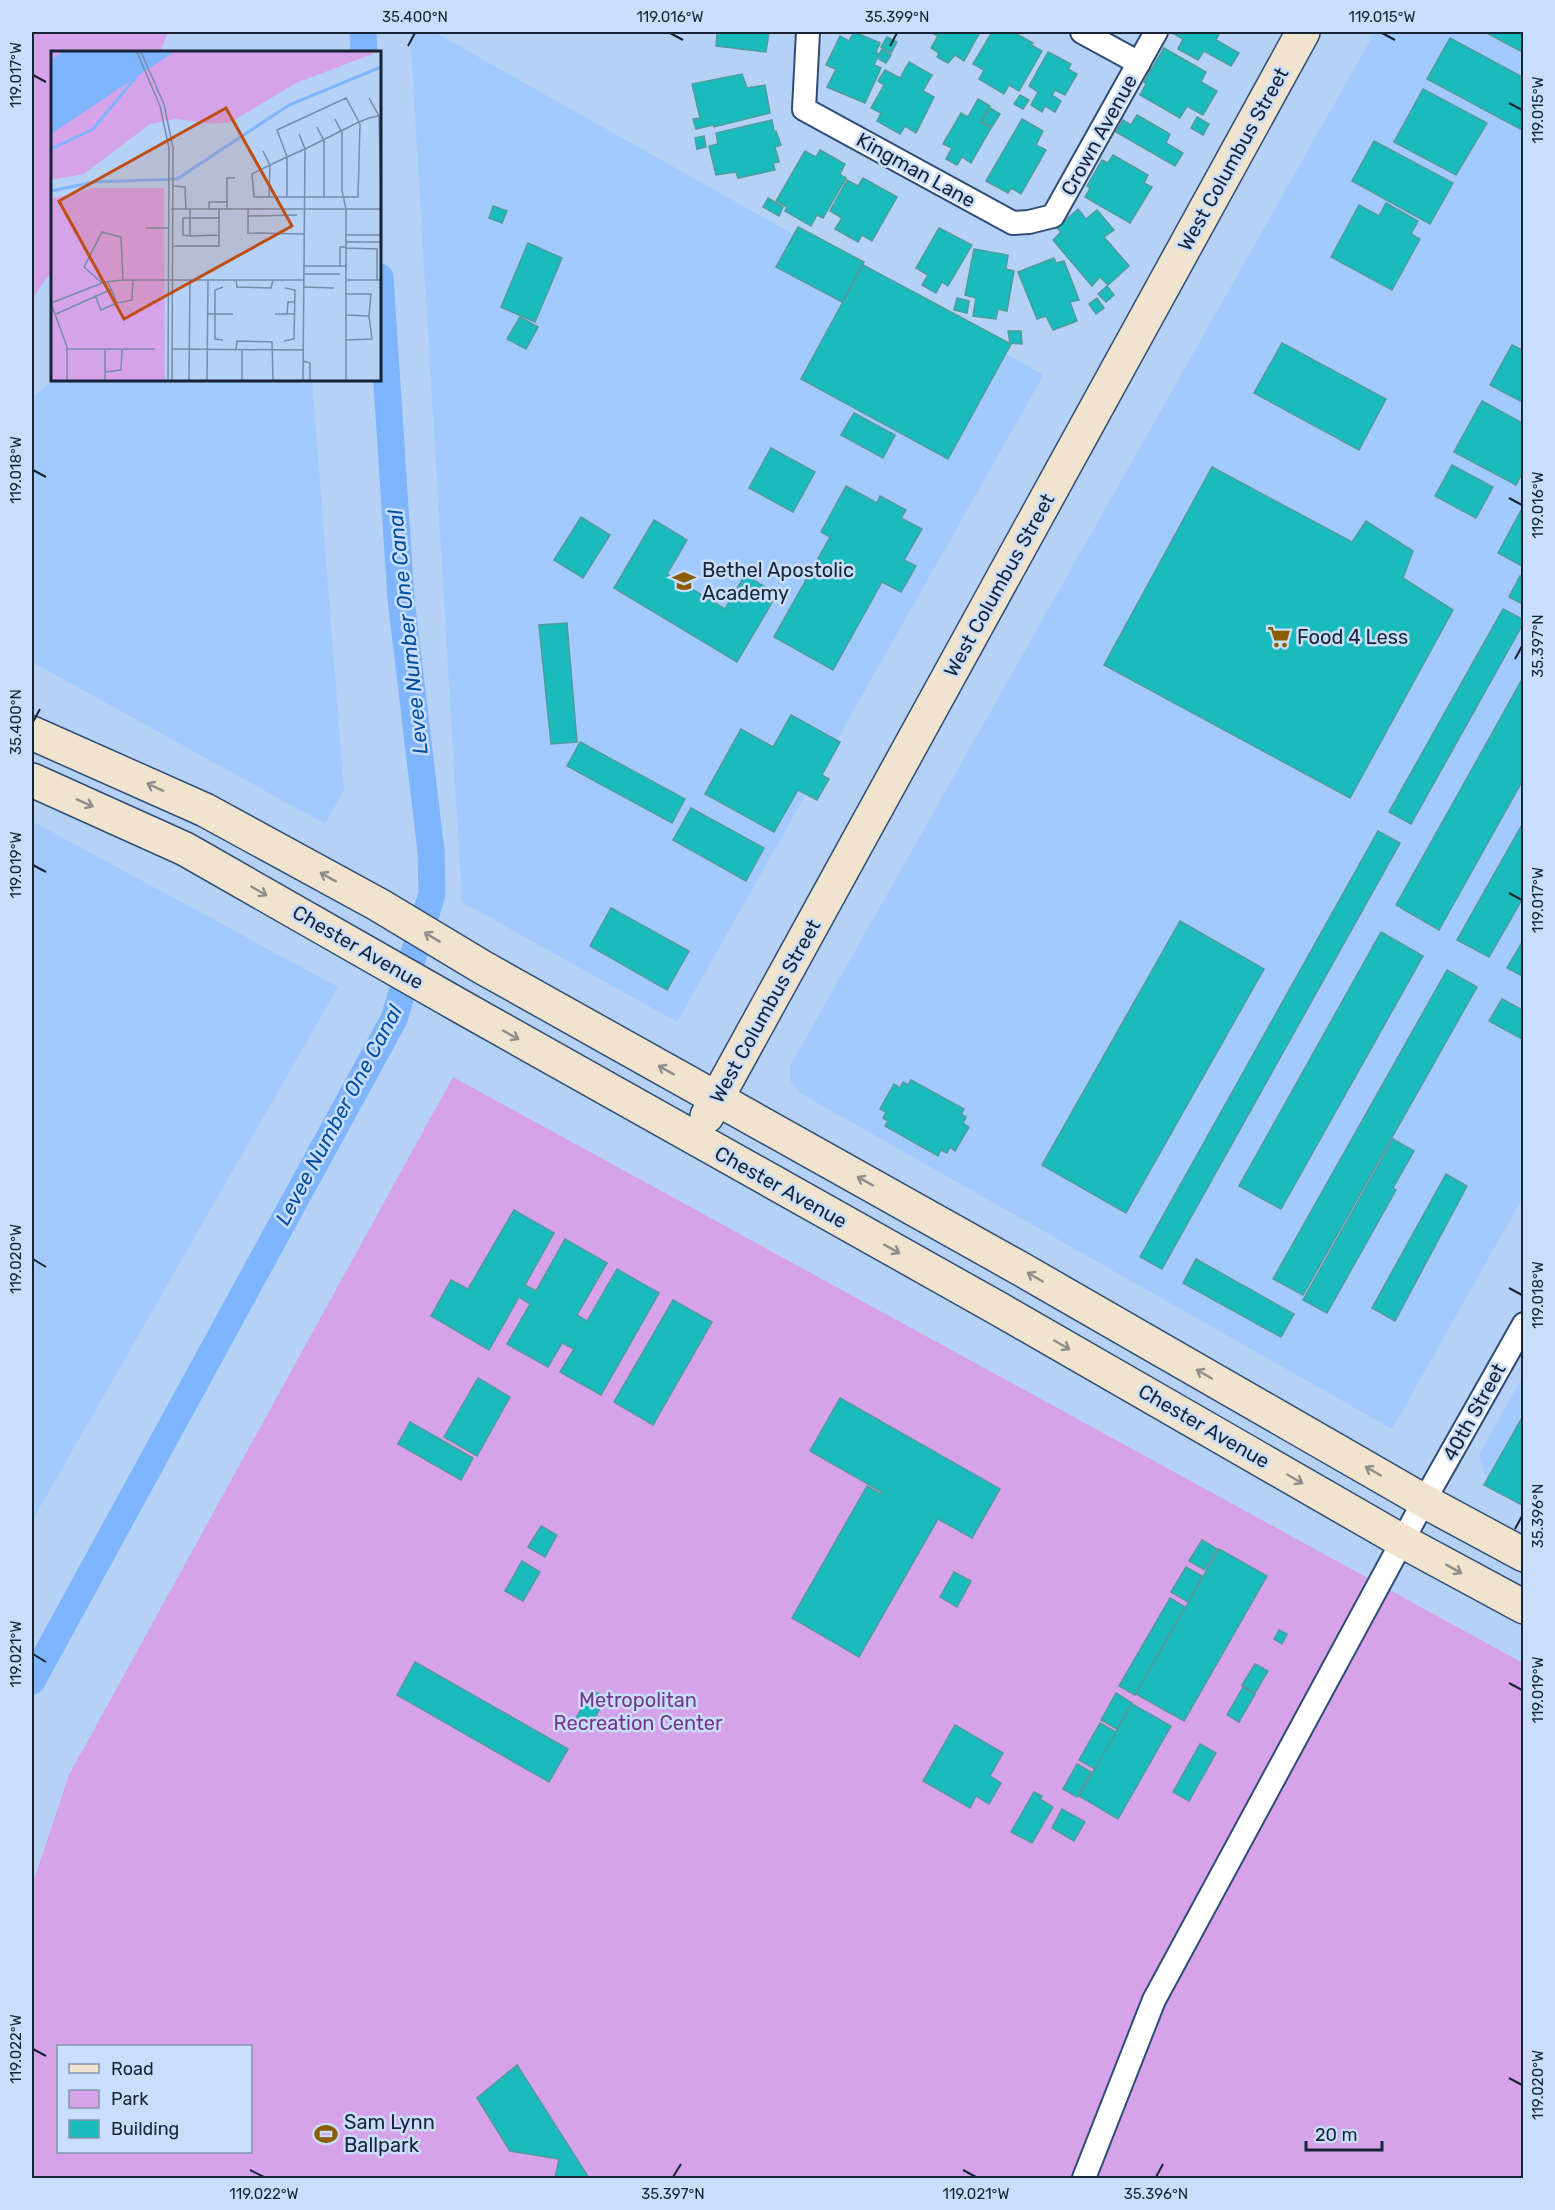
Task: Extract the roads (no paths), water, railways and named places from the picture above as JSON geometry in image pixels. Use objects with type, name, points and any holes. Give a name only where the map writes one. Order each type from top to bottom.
[{"type":"main road","name":"West Columbus Street","points":[[694,1138],[1303,32]]},
{"type":"main road","points":[[32,733],[205,810],[1021,1269],[1424,1501],[1524,1555]]},
{"type":"main road","name":"Chester Avenue","points":[[32,780],[185,849],[999,1309],[1402,1541],[1524,1607]]},
{"type":"street","name":"Kingman Lane","points":[[808,32],[804,109],[1013,223],[1029,222]]},
{"type":"street","points":[[1082,32],[1139,63]]},
{"type":"street","name":"Crown Avenue","points":[[1029,222],[1053,216],[1156,32]]},
{"type":"street","name":"40th Street","points":[[1084,2178],[1154,2000],[1402,1541],[1524,1324]]},
{"type":"waterway","name":"Levee Number One Canal","points":[[363,32],[364,51]]},
{"type":"waterway","name":"Levee Number One Canal","points":[[32,1681],[394,1019],[432,894],[431,851],[401,599],[381,292]]},
{"type":"place","name":"Bethel Apostolic Academy","points":[[684,581]]},
{"type":"place","name":"Food 4 Less","points":[[1279,637]]},
{"type":"place","name":"Sam Lynn Ballpark","points":[[326,2134]]},
{"type":"park label","name":"Metropolitan Recreation Center","points":[[638,1712]]}]
